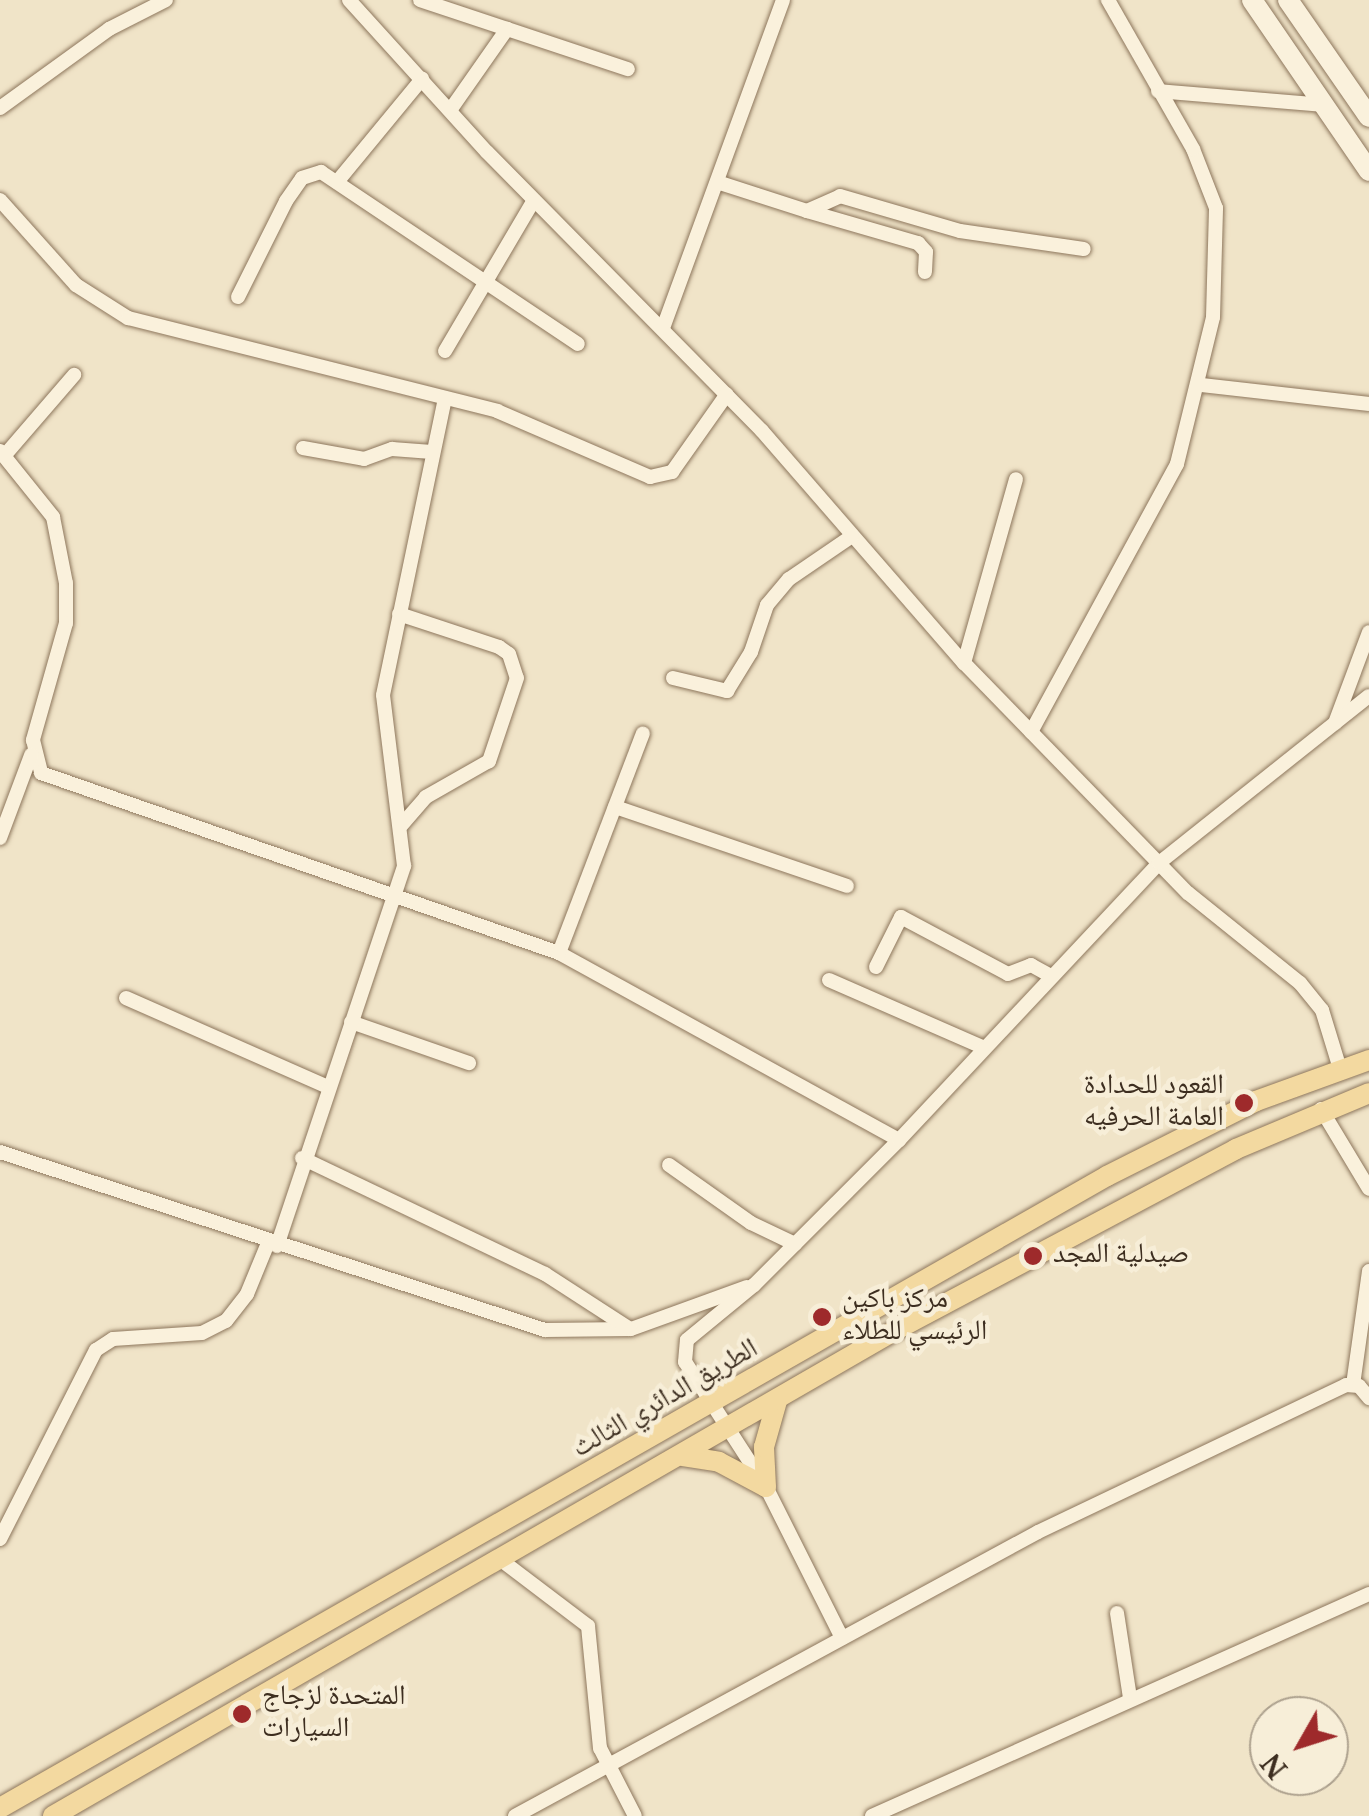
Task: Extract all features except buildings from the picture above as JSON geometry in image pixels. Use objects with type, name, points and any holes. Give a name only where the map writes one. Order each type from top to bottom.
[{"type":"main road","points":[[1252,0],[1369,172]]},
{"type":"main road","points":[[1288,0],[1369,117]]},
{"type":"main road","name":"الطريق الدائري الثالث","points":[[0,1808],[713,1406],[1107,1176],[1256,1101],[1369,1060]]},
{"type":"main road","name":"الطريق الدائري الثالث","points":[[53,1816],[730,1431],[894,1331],[1321,1110],[1369,1092]]},
{"type":"main road","points":[[766,1487],[764,1447],[777,1401]]},
{"type":"main road","points":[[684,1456],[719,1462],[766,1487]]},
{"type":"street","points":[[0,108],[109,29],[166,0]]},
{"type":"street","points":[[350,0],[534,200],[727,394],[964,663],[1159,863],[1300,983],[1322,1010],[1340,1068]]},
{"type":"street","points":[[420,0],[628,69]]},
{"type":"street","points":[[663,328],[783,0]]},
{"type":"street","points":[[1031,732],[1177,464],[1202,384],[1218,267],[1216,208],[1108,0]]},
{"type":"street","points":[[451,109],[507,29]]},
{"type":"street","points":[[338,182],[422,79]]},
{"type":"street","points":[[1158,91],[1323,105]]},
{"type":"street","points":[[238,297],[266,231],[302,178],[316,172],[338,182],[482,283],[578,344]]},
{"type":"street","points":[[716,182],[918,243],[926,252],[925,272]]},
{"type":"street","points":[[806,211],[840,196],[960,232],[1084,249]]},
{"type":"street","points":[[0,200],[76,285],[128,318],[446,398],[662,477],[679,464],[727,394]]},
{"type":"street","points":[[445,350],[534,200]]},
{"type":"street","points":[[0,838],[32,753],[66,622],[66,583],[52,517],[3,453],[74,375]]},
{"type":"street","points":[[1202,384],[1369,404]]},
{"type":"street","points":[[0,1538],[96,1350],[113,1338],[202,1333],[226,1320],[248,1294],[272,1244],[395,896],[406,854],[382,722],[399,614],[446,398]]},
{"type":"street","points":[[303,448],[364,459],[392,448],[432,452]]},
{"type":"street","points":[[964,663],[1016,479]]},
{"type":"street","points":[[673,678],[726,691],[751,652],[767,605],[788,580],[852,536]]},
{"type":"street","points":[[399,614],[499,647],[509,654],[518,678],[489,760],[426,797],[402,825]]},
{"type":"street","points":[[1334,724],[1369,632]]},
{"type":"street","points":[[842,1638],[766,1487],[685,1362],[687,1340],[754,1285],[899,1140],[982,1047],[1159,863],[1369,696]]},
{"type":"street","points":[[559,953],[643,733]]},
{"type":"street","points":[[32,753],[52,780],[559,953],[899,1140]]},
{"type":"street","points":[[615,807],[847,886]]},
{"type":"street","points":[[876,967],[901,917],[1008,974],[1031,964],[1051,976]]},
{"type":"street","points":[[829,980],[982,1047]]},
{"type":"street","points":[[126,998],[328,1088]]},
{"type":"street","points":[[351,1022],[469,1063]]},
{"type":"street","points":[[1321,1110],[1369,1189]]},
{"type":"street","points":[[0,1152],[518,1325],[588,1334],[631,1329],[754,1285]]},
{"type":"street","points":[[302,1158],[545,1274],[631,1329]]},
{"type":"street","points":[[668,1165],[751,1223],[795,1244]]},
{"type":"street","points":[[1354,1385],[1369,1270]]},
{"type":"street","points":[[1354,1385],[1369,1398]]},
{"type":"street","points":[[515,1816],[1038,1532],[1354,1385]]},
{"type":"street","points":[[502,1560],[588,1626],[600,1748],[635,1816]]},
{"type":"street","points":[[874,1815],[1369,1594]]},
{"type":"street","points":[[1116,1613],[1130,1698]]},
{"type":"place","name":"القعود للحدادة العامة الحرفيه","points":[[1244,1103]]},
{"type":"place","name":"صيدلية المجد","points":[[1033,1256]]},
{"type":"place","name":"مركز باكين الرئيسي للطلاء","points":[[822,1317]]},
{"type":"place","name":"المتحدة لزجاج السيارات","points":[[242,1714]]}]
